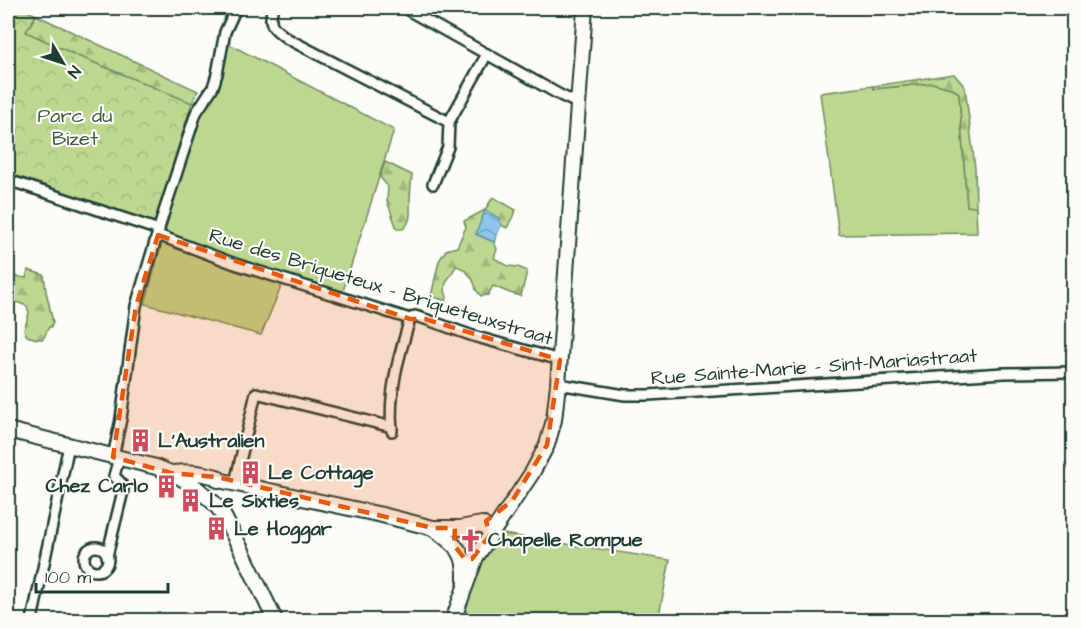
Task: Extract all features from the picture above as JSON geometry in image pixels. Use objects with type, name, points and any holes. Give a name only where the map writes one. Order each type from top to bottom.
[{"type":"street","points":[[108,556],[123,491],[121,483],[114,476],[136,306],[196,112],[213,87],[225,32],[236,8]]},
{"type":"street","points":[[273,8],[270,16],[275,31],[449,122]]},
{"type":"street","points":[[404,8],[579,104]]},
{"type":"street","points":[[420,17],[425,8]]},
{"type":"street","points":[[453,621],[465,584],[465,565],[486,530],[504,516],[532,473],[547,445],[554,420],[585,8]]},
{"type":"street","points":[[433,184],[448,147],[449,122],[487,54]]},
{"type":"street","name":"Rue des Briqueteux - Briqueteuxstraat","points":[[8,180],[158,232],[235,264],[410,319],[415,316],[473,336],[560,360]]},
{"type":"street","points":[[235,483],[256,393],[392,429],[392,387],[410,319]]},
{"type":"street","name":"Rue Sainte-Marie - Sint-Mariastraat","points":[[558,384],[625,395],[648,395],[1004,373],[1074,372]]},
{"type":"street","points":[[8,430],[156,467],[188,482],[208,497],[226,520],[275,621]]},
{"type":"street","points":[[32,621],[69,445]]},
{"type":"street","points":[[171,473],[194,472],[217,477],[218,480],[433,528],[486,530]]},
{"type":"street","points":[[208,497],[210,489],[218,480]]},
{"type":"street","points":[[433,528],[470,557]]},
{"type":"street","points":[[454,545],[460,528]]},
{"type":"highlighted area","points":[[158,235],[410,319],[425,319],[560,360],[547,445],[512,501],[486,521],[490,535],[472,559],[464,558],[454,545],[455,528],[433,528],[217,477],[171,473],[113,457],[136,306]]},
{"type":"green space","name":"Parc du Bizet","points":[[8,8],[22,8],[36,15],[26,32],[192,103],[153,228],[8,173]]},
{"type":"green space","points":[[36,15],[198,91],[192,103],[173,98],[121,76],[25,32]]},
{"type":"green space","points":[[227,43],[394,130],[343,291],[286,275],[261,335],[145,304],[166,228],[163,225],[199,114],[221,76]]},
{"type":"green space","points":[[954,74],[965,87],[975,168],[976,207],[967,206],[959,93],[933,83],[874,89],[873,86]]},
{"type":"green space","points":[[933,83],[959,93],[967,206],[976,207],[977,233],[839,235],[820,93],[873,86],[874,89]]},
{"type":"green space","points":[[385,162],[412,175],[410,216],[403,229],[397,229],[387,201],[388,187],[380,177]]},
{"type":"green space","points":[[493,197],[516,210],[507,228],[501,225],[499,219],[476,234],[494,242],[497,249],[494,258],[508,266],[527,271],[521,296],[493,286],[488,295],[481,296],[469,275],[456,266],[446,284],[446,301],[431,296],[439,261],[446,250],[457,247],[466,227],[464,221],[485,210]]},
{"type":"green space","points":[[28,270],[44,275],[53,322],[43,339],[27,336],[24,330],[29,313],[27,306],[8,296],[8,283],[12,283],[13,276],[26,278]]},
{"type":"green space","points":[[496,533],[670,560],[658,620],[460,620],[478,563]]},
{"type":"water","points":[[485,210],[500,219],[501,225],[494,242],[476,234]]},
{"type":"place","name":"L'Australien","points":[[140,441]]},
{"type":"place","name":"Le Cottage","points":[[250,473]]},
{"type":"place","name":"Chez Carlo","points":[[166,486]]},
{"type":"place","name":"Le Sixties","points":[[191,501]]},
{"type":"place","name":"Le Hoggar","points":[[216,529]]},
{"type":"place","name":"Chapelle Rompue","points":[[470,540]]}]
